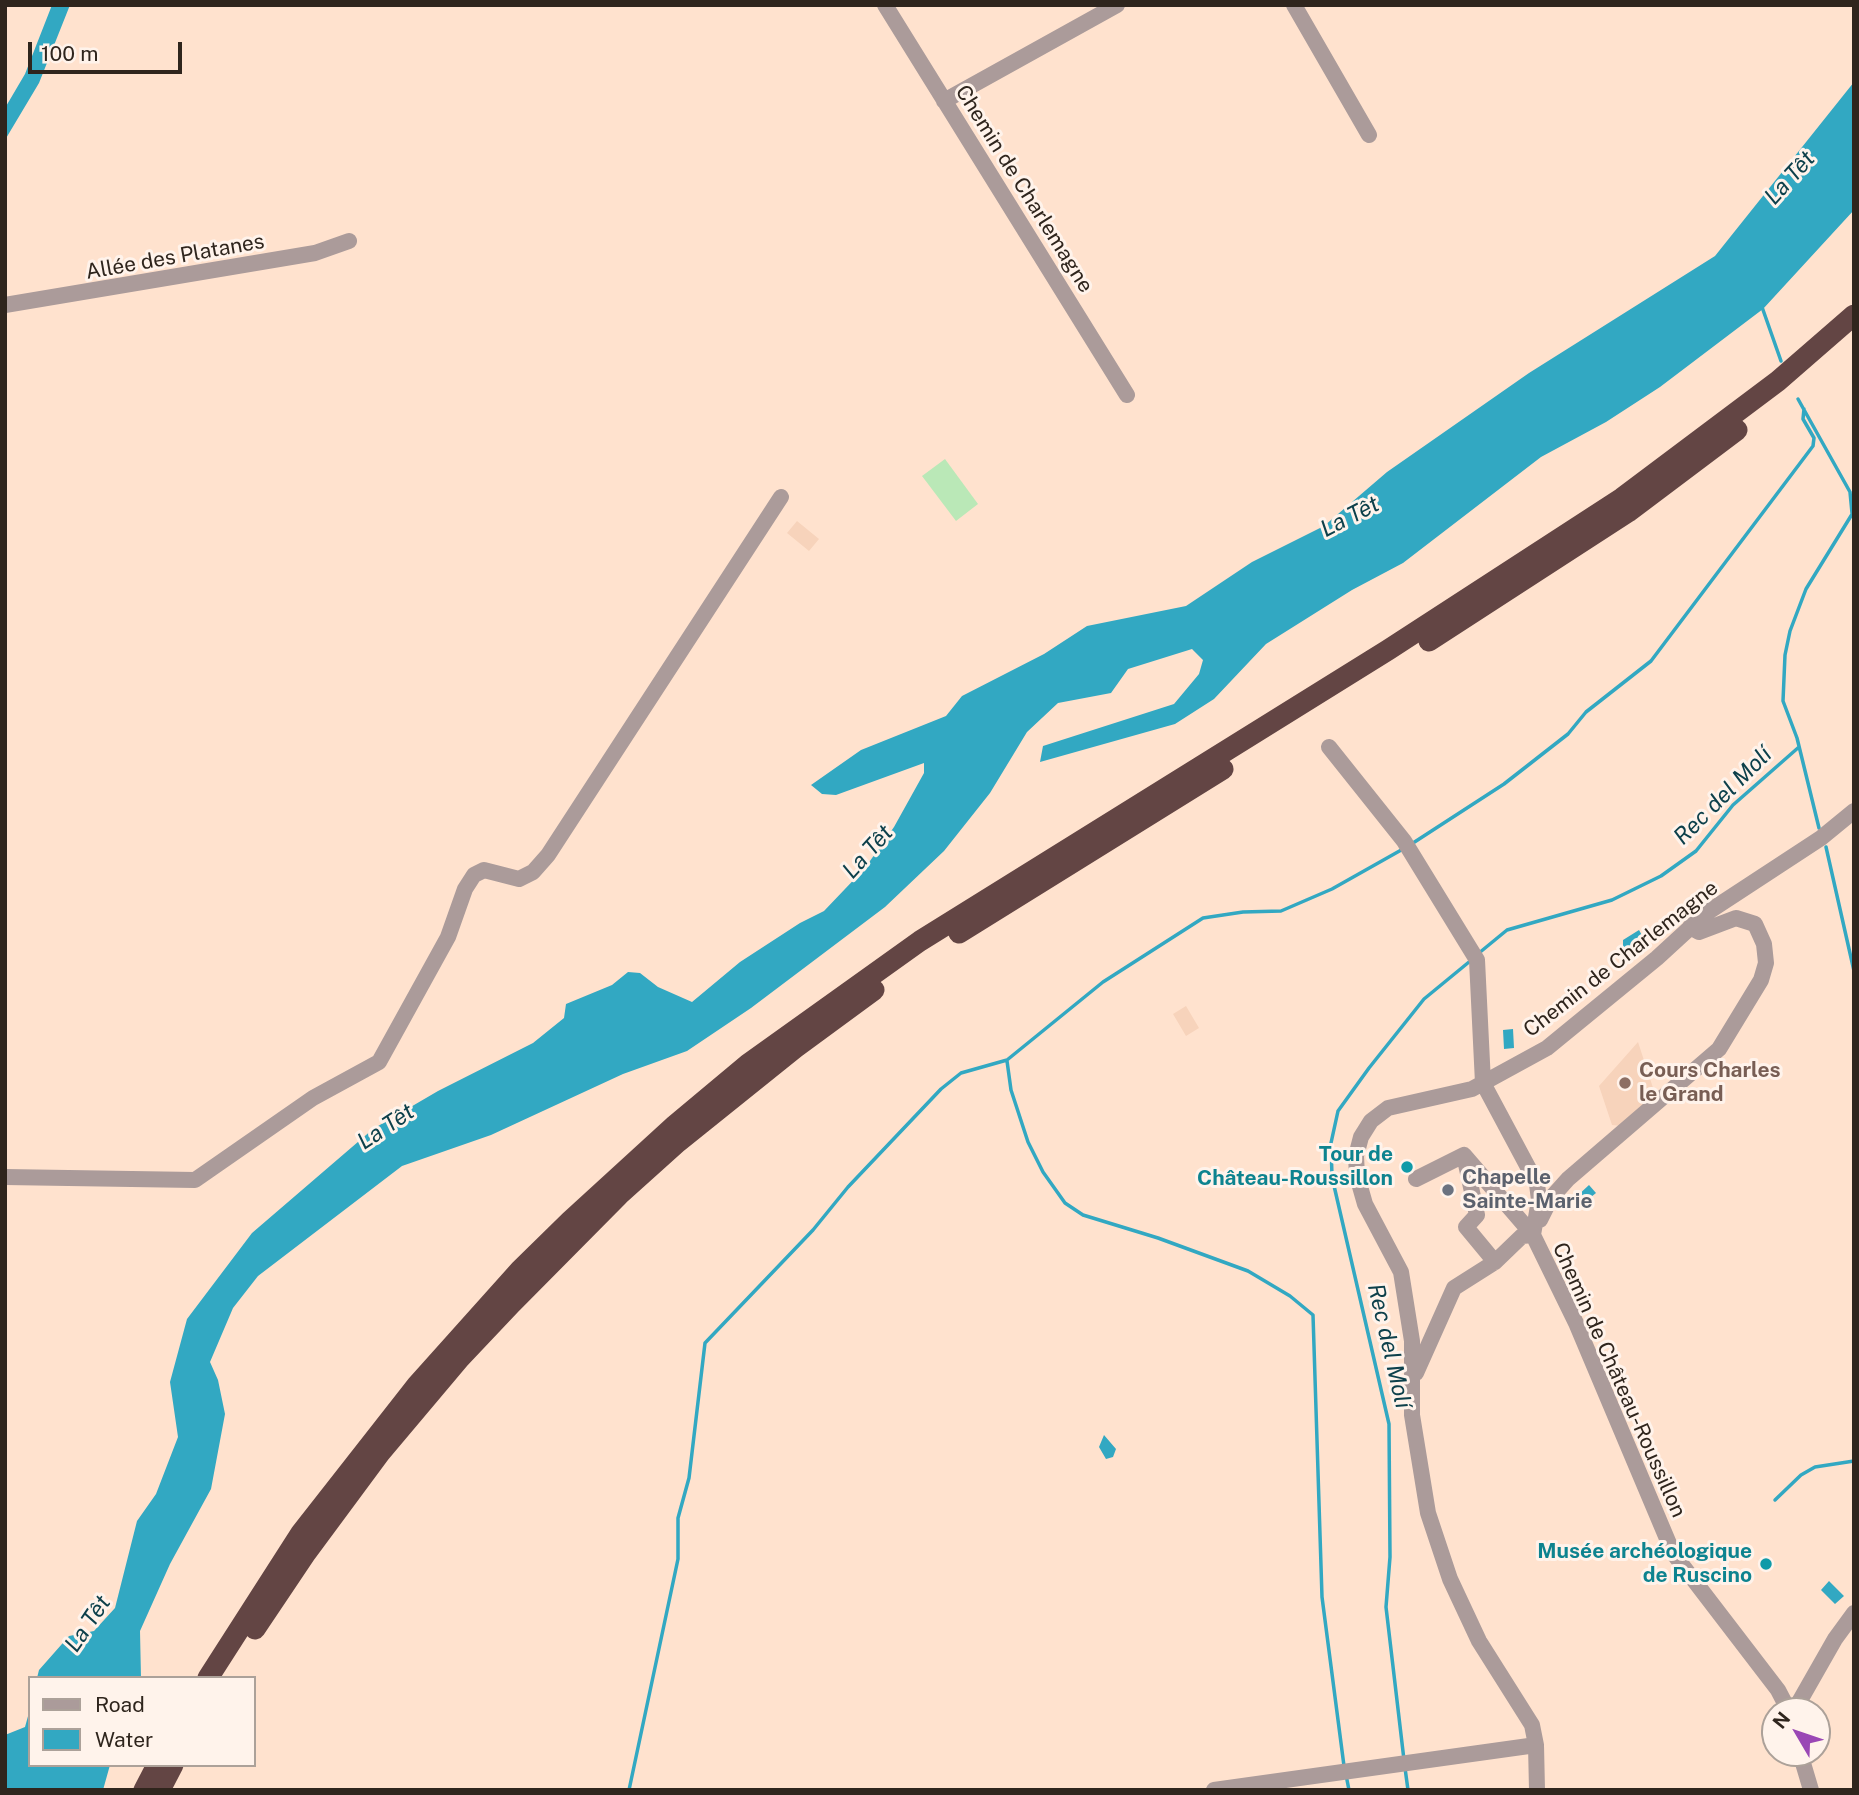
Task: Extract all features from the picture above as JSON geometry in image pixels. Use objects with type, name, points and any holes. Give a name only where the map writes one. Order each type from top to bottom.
[{"type":"highway","points":[[209,1676],[300,1533],[417,1385],[520,1270],[675,1125],[838,997],[920,941],[1388,650],[1622,498],[1778,381],[1854,315]]},
{"type":"highway","points":[[224,1676],[342,1504],[460,1358],[619,1195],[739,1092],[833,1019],[942,944],[1494,600],[1628,512],[1756,414],[1854,330]]},
{"type":"highway","points":[[144,1790],[156,1767]]},
{"type":"highway","points":[[160,1790],[172,1767]]},
{"type":"street","name":"Chemin de Charlemagne","points":[[885,5],[1127,395]]},
{"type":"street","points":[[944,101],[1117,5]]},
{"type":"street","points":[[1294,5],[1369,135]]},
{"type":"street","name":"Allée des Platanes","points":[[5,305],[314,253],[349,241]]},
{"type":"street","points":[[5,1177],[195,1180],[313,1098],[379,1062],[448,937],[465,890],[474,875],[484,870],[519,878],[533,872],[548,855],[781,497]]},
{"type":"street","points":[[1329,747],[1409,849],[1475,957],[1483,1083],[1537,1184],[1539,1200],[1533,1235]]},
{"type":"street","name":"Chemin de Charlemagne","points":[[1415,1376],[1401,1272],[1365,1204],[1357,1176],[1356,1156],[1361,1137],[1371,1121],[1388,1108],[1447,1096],[1483,1083],[1547,1048],[1705,914],[1821,838],[1854,811]]},
{"type":"street","points":[[1533,1235],[1551,1198],[1567,1179],[1719,1049],[1760,980],[1766,963],[1764,944],[1755,924],[1736,918],[1699,932],[1690,927]]},
{"type":"street","points":[[1416,1179],[1464,1155],[1477,1215],[1466,1227],[1496,1262]]},
{"type":"street","name":"Chemin de Château-Roussillon","points":[[1464,1155],[1533,1235],[1576,1323],[1673,1553],[1782,1697]]},
{"type":"street","points":[[1533,1235],[1522,1236],[1496,1262],[1454,1288],[1415,1376],[1412,1415],[1428,1513],[1450,1579],[1479,1641],[1532,1726],[1536,1745],[1537,1790]]},
{"type":"street","points":[[1800,1697],[1854,1613]]},
{"type":"street","points":[[1214,1790],[1405,1761],[1536,1745]]},
{"type":"street","points":[[1804,1767],[1811,1790]]},
{"type":"shaded area","points":[[797,521],[819,539],[809,551],[787,533]]},
{"type":"shaded area","points":[[1186,1006],[1199,1028],[1186,1036],[1173,1014]]},
{"type":"shaded area","name":"Cours Charles le Grand","points":[[1638,1042],[1656,1097],[1621,1126],[1612,1125],[1599,1086]]},
{"type":"green space","points":[[945,459],[978,504],[956,521],[922,476]]},
{"type":"water","points":[[52,5],[70,5],[39,83],[5,140],[5,108],[25,74]]},
{"type":"water","name":"La Têt","points":[[1854,82],[1854,210],[1763,309],[1660,387],[1606,422],[1541,457],[1403,563],[1352,590],[1266,644],[1214,699],[1175,724],[1040,762],[1043,746],[1174,704],[1199,674],[1203,660],[1192,649],[1128,669],[1111,693],[1058,703],[1027,732],[990,793],[944,851],[885,907],[751,1008],[687,1051],[623,1074],[491,1135],[402,1166],[258,1276],[233,1308],[210,1362],[218,1380],[225,1414],[211,1489],[170,1564],[140,1631],[141,1676],[38,1676],[39,1670],[69,1636],[94,1631],[115,1608],[137,1521],[156,1494],[178,1437],[170,1382],[187,1319],[252,1233],[373,1129],[438,1091],[533,1043],[564,1018],[566,1004],[612,985],[628,972],[640,973],[658,987],[692,1002],[740,962],[800,923],[824,911],[865,868],[894,827],[924,773],[924,763],[836,795],[822,794],[811,785],[861,750],[946,716],[962,696],[1044,654],[1087,626],[1186,606],[1252,562],[1324,526],[1387,472],[1529,373],[1715,256]]},
{"type":"water","points":[[1639,930],[1644,939],[1628,950],[1623,947],[1623,940]]},
{"type":"water","points":[[1513,1029],[1514,1048],[1504,1049],[1503,1030]]},
{"type":"water","points":[[1589,1185],[1596,1193],[1581,1205],[1575,1198]]},
{"type":"water","points":[[1104,1435],[1116,1449],[1113,1457],[1106,1459],[1099,1447]]},
{"type":"water","points":[[1829,1581],[1844,1596],[1835,1604],[1821,1590]]},
{"type":"water","points":[[28,1716],[28,1767],[109,1767],[103,1790],[5,1790],[5,1735],[25,1727]]},
{"type":"waterway","points":[[1762,307],[1781,361]]},
{"type":"waterway","points":[[1798,399],[1850,492],[1852,513]]},
{"type":"waterway","points":[[1413,843],[1504,784],[1568,734],[1586,712],[1651,661],[1813,446],[1814,438],[1803,419],[1804,409]]},
{"type":"waterway","name":"Rec del Molí","points":[[1819,828],[1797,738],[1783,701],[1785,655],[1790,631],[1806,589],[1854,511]]},
{"type":"waterway","name":"Rec del Molí","points":[[1479,953],[1507,930],[1612,900],[1661,876],[1696,851],[1733,805],[1799,747]]},
{"type":"waterway","points":[[1826,847],[1854,971]]},
{"type":"waterway","points":[[629,1790],[678,1559],[678,1518],[689,1478],[705,1343],[813,1230],[848,1187],[941,1089],[961,1073],[1007,1060],[1103,982],[1203,918],[1243,912],[1281,911],[1332,889],[1403,849]]},
{"type":"waterway","name":"Rec del Molí","points":[[1404,1760],[1386,1607],[1390,1557],[1389,1424],[1332,1177],[1331,1143],[1338,1111],[1369,1068],[1424,999],[1469,962]]},
{"type":"waterway","points":[[1007,1061],[1011,1090],[1028,1142],[1043,1172],[1065,1203],[1083,1215],[1158,1238],[1248,1271],[1290,1296],[1313,1315],[1322,1597],[1344,1766]]},
{"type":"waterway","points":[[1775,1500],[1801,1475],[1815,1467],[1854,1461]]},
{"type":"waterway","name":"Rec del Molí","points":[[1405,1768],[1408,1790]]},
{"type":"waterway","points":[[1346,1775],[1349,1790]]},
{"type":"place","name":"Cours Charles le Grand","points":[[1625,1083]]},
{"type":"place","name":"Tour de Château-Roussillon","points":[[1407,1167]]},
{"type":"place","name":"Chapelle Sainte-Marie","points":[[1448,1190]]},
{"type":"place","name":"Musée archéologique de Ruscino","points":[[1766,1564]]}]
